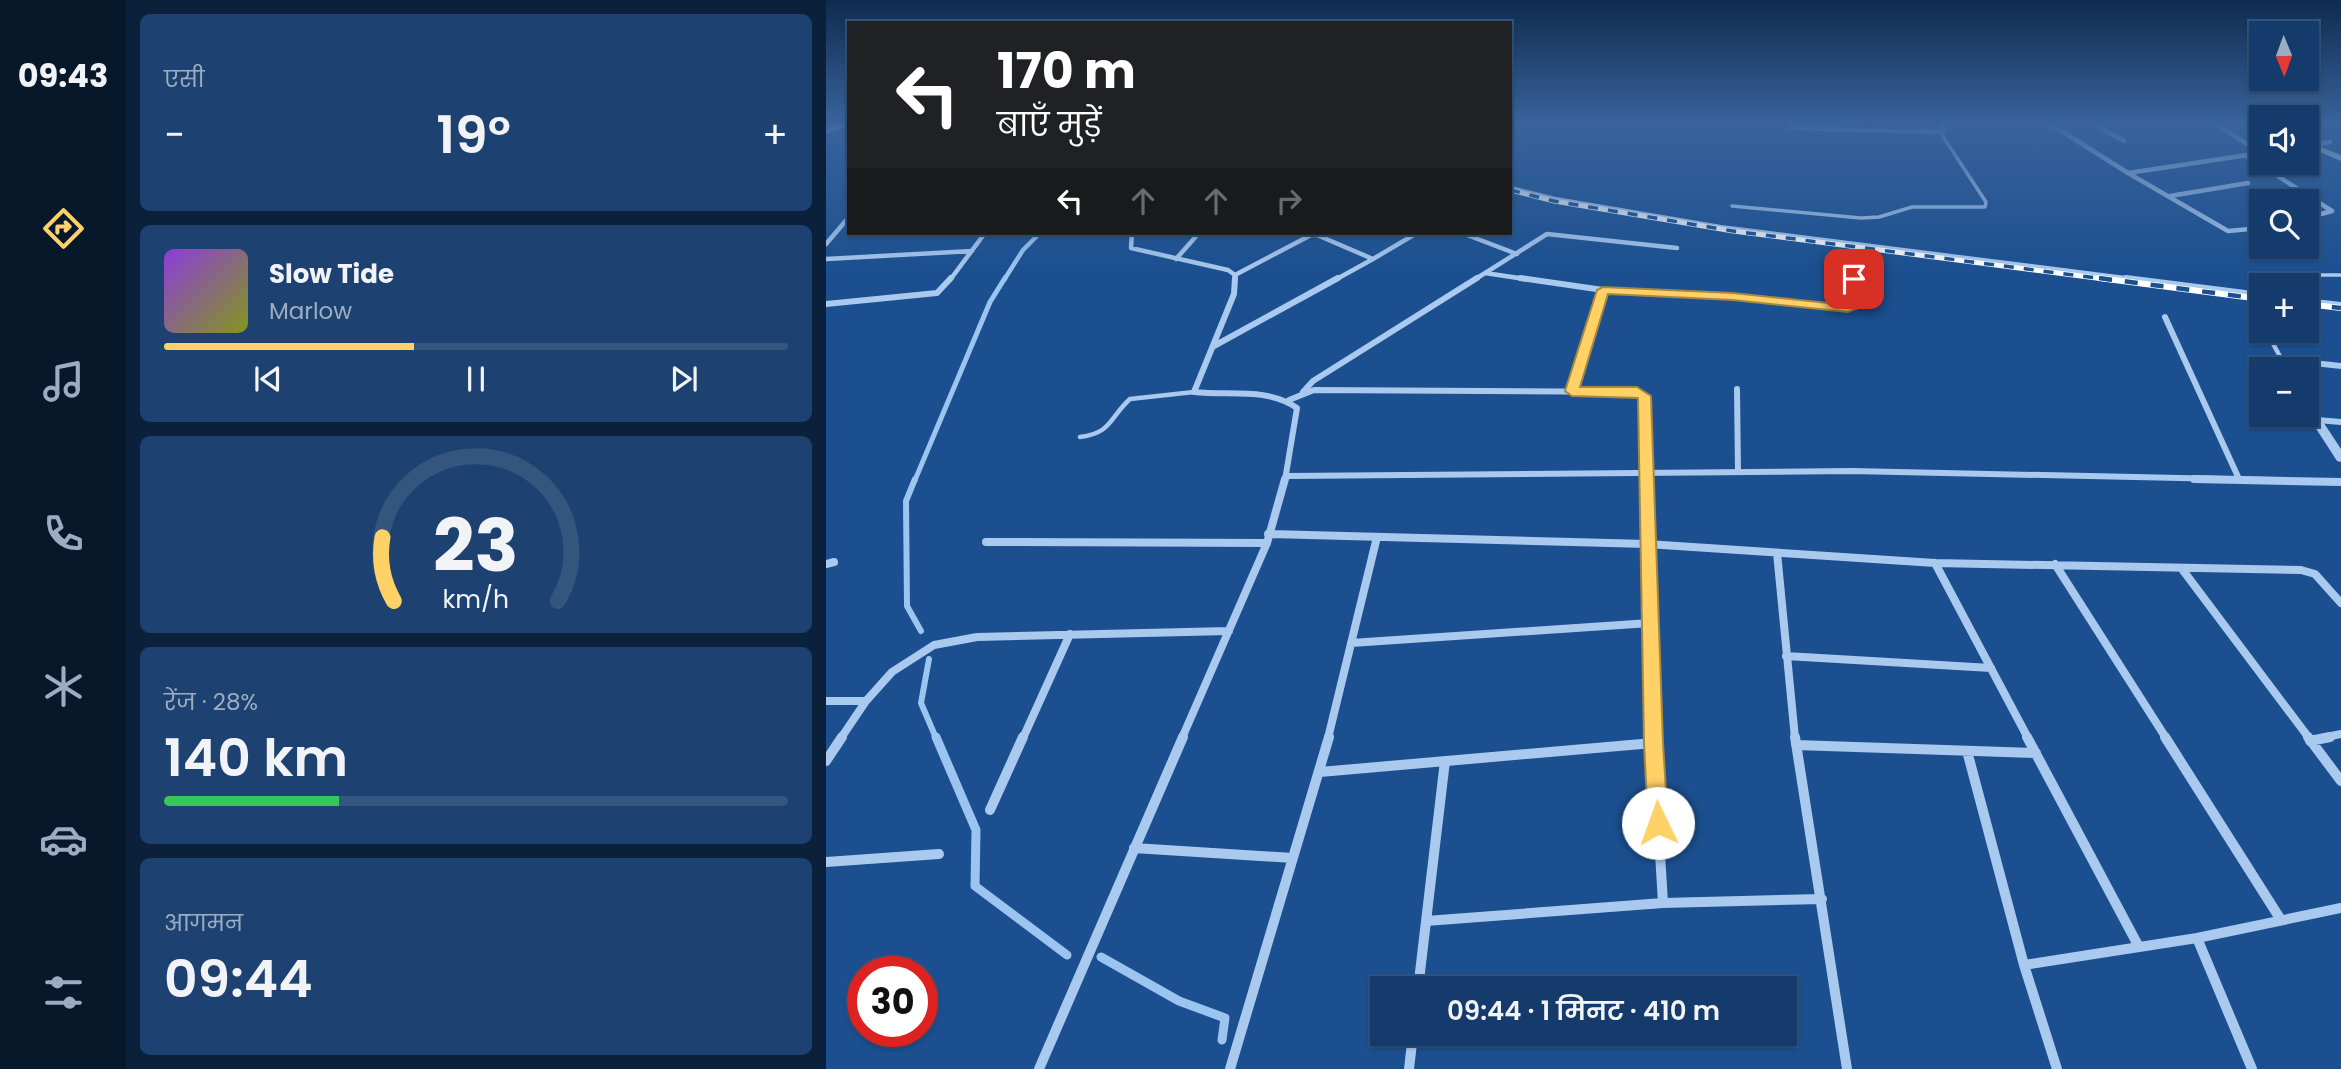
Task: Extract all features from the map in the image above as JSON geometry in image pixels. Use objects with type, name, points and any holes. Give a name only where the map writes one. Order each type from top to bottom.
[{"type":"street","points":[[2128,173],[2228,231],[2249,229]]},
{"type":"street","points":[[2273,173],[2298,189]]},
{"type":"street","points":[[2169,197],[2248,183]]},
{"type":"street","points":[[1512,189],[1555,200],[1720,228],[2249,294]]},
{"type":"street","points":[[2319,203],[2332,211],[2319,214]]},
{"type":"street","points":[[826,244],[847,219]]},
{"type":"street","points":[[1289,400],[1303,392],[1313,381],[1551,233],[1677,248]]},
{"type":"street","points":[[826,304],[937,293],[943,289],[983,235]]},
{"type":"street","points":[[1132,235],[1131,248],[1228,270],[1235,275]]},
{"type":"street","points":[[1176,260],[1197,235]]},
{"type":"street","points":[[1235,275],[1311,235],[1317,235],[1373,259]]},
{"type":"street","points":[[1213,347],[1414,235]]},
{"type":"street","points":[[1467,235],[1517,254]]},
{"type":"street","points":[[826,259],[971,251]]},
{"type":"street","points":[[1485,273],[1603,290],[1572,391]]},
{"type":"street","points":[[1039,1069],[1268,539],[1286,476],[1297,408],[1289,400],[1275,396],[1194,392],[1234,295],[1235,275]]},
{"type":"street","points":[[2319,302],[2341,305]]},
{"type":"street","points":[[2165,317],[2239,478]]},
{"type":"street","points":[[2319,366],[2341,366]]},
{"type":"street","points":[[1737,389],[1738,472]]},
{"type":"street","points":[[1303,392],[1572,391],[1637,392],[1645,396],[1653,743],[1663,903]]},
{"type":"street","points":[[2319,419],[2341,422]]},
{"type":"street","points":[[2319,422],[2341,458]]},
{"type":"street","points":[[1286,476],[1852,471],[2341,482]]},
{"type":"street","points":[[1230,1069],[1320,772],[1377,537]]},
{"type":"street","points":[[986,542],[1377,537],[1647,544],[1936,563],[2307,571],[2315,574],[2341,603]]},
{"type":"street","points":[[1777,553],[1796,745],[1847,1069]]},
{"type":"street","points":[[1936,563],[2139,947]]},
{"type":"street","points":[[2055,564],[2281,920]]},
{"type":"street","points":[[2182,569],[2341,781]]},
{"type":"street","points":[[1351,643],[1650,623]]},
{"type":"street","points":[[826,761],[866,701],[892,672],[934,645],[977,637],[1229,631]]},
{"type":"street","points":[[990,810],[1070,634]]},
{"type":"street","points":[[1786,656],[1991,668]]},
{"type":"street","points":[[826,701],[866,701]]},
{"type":"street","points":[[2310,741],[2341,734]]},
{"type":"street","points":[[1320,772],[1653,743]]},
{"type":"street","points":[[1796,745],[2036,753]]},
{"type":"street","points":[[1967,751],[2024,965],[2057,1069]]},
{"type":"street","points":[[1420,976],[1445,761]]},
{"type":"street","points":[[1134,848],[1293,858]]},
{"type":"street","points":[[826,862],[939,854]]},
{"type":"street","points":[[1426,921],[1663,903],[1822,899]]},
{"type":"street","points":[[2024,965],[2197,938],[2339,911]]},
{"type":"street","points":[[2197,938],[2252,1069]]},
{"type":"street","points":[[1409,1069],[1412,1046]]},
{"type":"lane","points":[[1732,206],[1861,218],[1879,217],[1912,207],[1985,207],[1986,202],[1967,173]]},
{"type":"lane","points":[[1603,290],[1733,296],[1854,308],[1863,304],[1853,273],[1861,245]]},
{"type":"lane","points":[[2319,276],[2341,275]]},
{"type":"lane","points":[[1080,437],[1096,436],[1106,431],[1130,399],[1194,392]]},
{"type":"waterway","points":[[1004,280],[1023,250],[1038,235]]},
{"type":"waterway","points":[[915,480],[990,302],[1005,278]]},
{"type":"waterway","points":[[915,479],[906,501],[907,606],[921,631]]},
{"type":"waterway","points":[[929,659],[921,703],[936,738]]},
{"type":"waterway","points":[[936,737],[976,830],[975,886],[1067,955]]},
{"type":"waterway","points":[[1101,957],[1179,1001],[1225,1018],[1222,1040]]},
{"type":"railway","points":[[1512,190],[1554,201],[1733,231],[2112,280]]},
{"type":"railway","points":[[2099,278],[2249,297]]},
{"type":"railway","points":[[2319,305],[2341,308]]},
{"type":"route","points":[[1658,823],[1653,743],[1645,396],[1637,392],[1572,391],[1603,290],[1733,296],[1848,309],[1863,304],[1854,279]]}]
